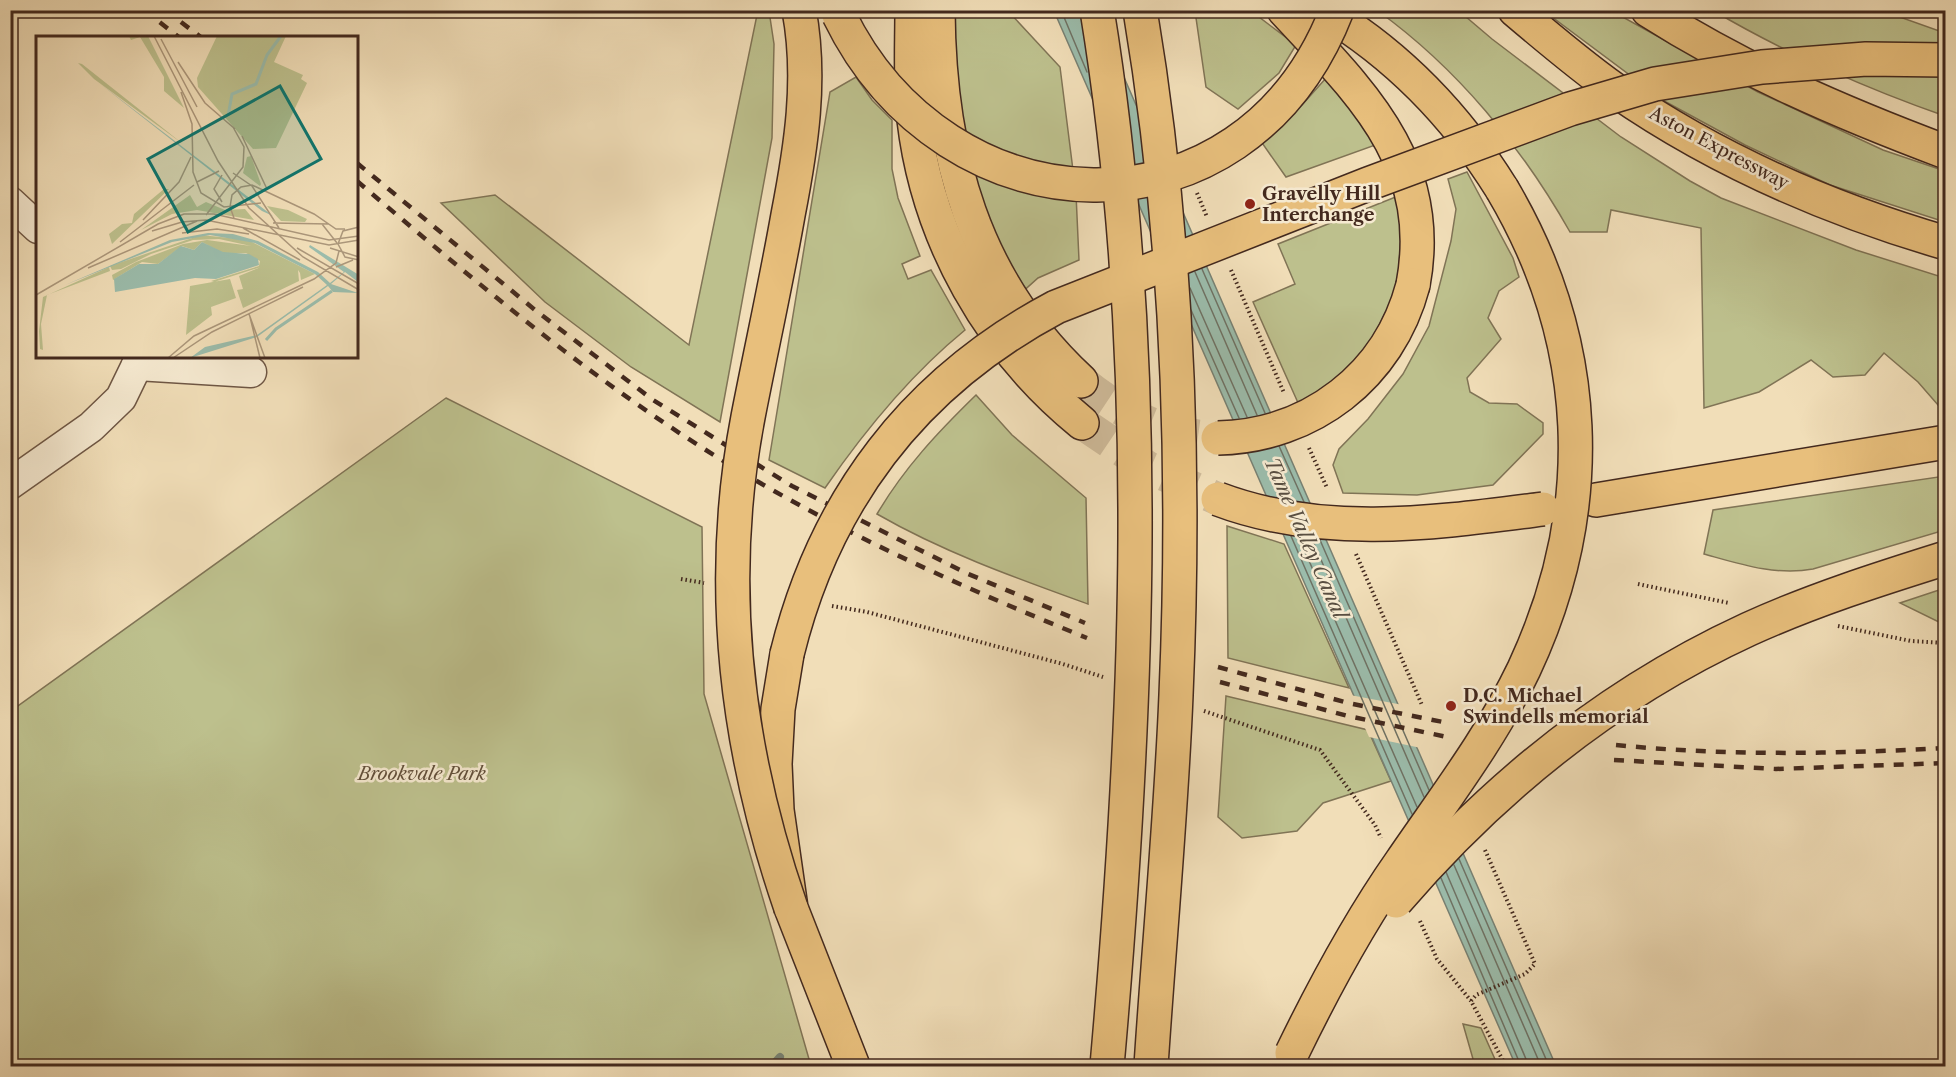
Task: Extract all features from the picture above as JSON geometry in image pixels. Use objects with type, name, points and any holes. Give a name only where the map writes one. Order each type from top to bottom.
[{"type":"highway","points":[[799,10],[805,62],[803,117],[784,238],[742,451],[734,538],[732,604],[741,719],[762,820],[790,908],[853,1066]]},
{"type":"highway","points":[[837,10],[858,49],[880,81],[907,110],[953,145],[987,162],[1019,174],[1063,184],[1092,185],[1137,182],[1179,171],[1220,153],[1245,137],[1273,113],[1298,85],[1315,61],[1337,10]]},
{"type":"highway","points":[[912,10],[911,91],[914,122],[926,182],[953,259],[1010,353],[1065,380]]},
{"type":"highway","points":[[938,10],[940,87],[948,136],[967,211],[986,256],[1006,292],[1065,380],[1082,423]]},
{"type":"highway","points":[[1097,10],[1122,215],[1134,403],[1134,686],[1107,1066]]},
{"type":"highway","points":[[1140,10],[1167,212],[1177,409],[1177,684],[1151,1066]]},
{"type":"highway","points":[[1218,438],[1254,435],[1289,425],[1322,410],[1342,396],[1360,380],[1384,352],[1401,320],[1413,285],[1418,247],[1415,210],[1392,140],[1374,110],[1353,84],[1284,10]]},
{"type":"highway","points":[[1288,1060],[1367,914],[1489,733],[1510,696],[1534,646],[1561,568],[1571,521],[1575,465],[1568,363],[1557,312],[1530,237],[1502,189],[1465,134],[1420,85],[1370,41],[1323,10]]},
{"type":"highway","name":"Aston Expressway","points":[[1515,10],[1616,90],[1720,153],[1801,192],[1890,227],[1946,243]]},
{"type":"highway","points":[[1648,10],[1771,80],[1872,125],[1946,152]]},
{"type":"highway","points":[[790,908],[777,810],[776,745],[782,682],[799,609],[815,565],[835,523],[872,463],[919,408],[973,359],[1034,318],[1100,287],[1570,109],[1655,84],[1730,70],[1866,59],[1946,60]]},
{"type":"highway","points":[[1596,500],[1946,442]]},
{"type":"highway","points":[[1218,499],[1287,518],[1351,525],[1435,523],[1543,509]]},
{"type":"highway","points":[[1288,1060],[1354,955],[1426,866],[1467,824],[1553,748],[1647,684],[1749,629],[1855,587],[1946,558]]},
{"type":"street","points":[[10,202],[36,226]]},
{"type":"street","points":[[10,484],[91,427],[121,398],[137,361],[251,372]]},
{"type":"path","points":[[1193,186],[1208,218]]},
{"type":"path","points":[[1227,262],[1290,404]]},
{"type":"path","points":[[1306,440],[1327,488]]},
{"type":"path","points":[[1352,546],[1422,705]]},
{"type":"path","points":[[1638,584],[1729,603]]},
{"type":"path","points":[[1831,624],[1911,641],[1946,643]]},
{"type":"path","points":[[1484,847],[1535,964],[1525,974],[1476,995],[1471,1001],[1506,1066]]},
{"type":"green space","points":[[758,10],[769,11],[774,44],[772,138],[720,422],[631,367],[545,302],[441,203],[495,195],[689,345]]},
{"type":"green space","points":[[954,11],[1008,11],[1060,67],[1076,194],[1079,260],[1038,278],[1020,294],[1003,266],[955,117]]},
{"type":"green space","points":[[1195,11],[1251,11],[1296,45],[1279,73],[1238,109],[1206,87]]},
{"type":"green space","points":[[1378,11],[1459,11],[1492,39],[1621,137],[1690,181],[1721,198],[1856,250],[1945,278],[1945,413],[1918,382],[1884,353],[1865,375],[1833,377],[1811,360],[1759,392],[1704,408],[1701,228],[1611,210],[1607,232],[1570,232],[1531,170],[1486,111],[1435,58]]},
{"type":"green space","points":[[1544,11],[1612,11],[1758,92],[1883,150],[1945,171],[1945,222],[1830,185],[1745,145],[1666,102]]},
{"type":"green space","points":[[1714,11],[1883,11],[1945,33],[1945,116],[1827,69]]},
{"type":"green space","points":[[856,77],[872,100],[892,120],[892,169],[898,198],[920,256],[902,264],[908,279],[931,270],[965,330],[889,404],[825,488],[769,460],[830,92]]},
{"type":"green space","points":[[1327,77],[1381,143],[1286,177],[1260,140],[1302,105]]},
{"type":"green space","points":[[1467,172],[1513,258],[1519,277],[1499,291],[1488,318],[1501,339],[1467,378],[1470,392],[1489,403],[1517,404],[1543,423],[1543,434],[1493,485],[1417,495],[1343,493],[1333,465],[1339,449],[1368,419],[1403,374],[1429,326],[1451,241],[1456,209],[1448,179]]},
{"type":"green space","points":[[1398,196],[1403,211],[1397,290],[1367,349],[1333,384],[1299,405],[1253,302],[1295,284],[1278,244]]},
{"type":"green space","points":[[976,395],[1012,435],[1086,498],[1088,604],[954,552],[877,514],[922,451]]},
{"type":"green space","name":"Brookvale Park","points":[[446,398],[702,527],[704,694],[811,1066],[11,1066],[11,711]]},
{"type":"green space","points":[[1945,476],[1945,530],[1813,569],[1799,571],[1758,568],[1704,554],[1713,510]]},
{"type":"green space","points":[[1227,526],[1284,544],[1349,688],[1228,658]]},
{"type":"green space","points":[[1945,588],[1945,625],[1900,603]]},
{"type":"green space","points":[[1226,696],[1368,730],[1391,781],[1323,803],[1297,831],[1242,838],[1218,817]]},
{"type":"green space","points":[[1463,1024],[1481,1028],[1498,1066],[1475,1066]]},
{"type":"water","name":"Tame Valley Canal","points":[[1054,11],[1095,11],[1556,1066],[1516,1066]]},
{"type":"pier","points":[[1350,695],[1403,705],[1421,748],[1369,737]]},
{"type":"waterway","points":[[772,1066],[780,1057]]},
{"type":"tunnel","points":[[1081,381],[1113,404],[1145,421],[1180,433],[1218,438]]},
{"type":"tunnel","points":[[1082,423],[1147,467],[1218,499]]},
{"type":"railway","points":[[144,10],[177,36]]},
{"type":"railway","points":[[165,10],[199,36]]},
{"type":"railway","points":[[358,164],[535,310],[653,400],[792,486],[966,573],[1085,623]]},
{"type":"railway","points":[[358,182],[532,326],[622,394],[717,457],[761,484],[852,533],[945,577],[1087,638]]},
{"type":"railway","points":[[1218,667],[1348,703],[1448,723]]},
{"type":"railway","points":[[1220,682],[1348,716],[1447,737]]},
{"type":"railway","points":[[1616,745],[1698,751],[1781,753],[1946,748]]},
{"type":"railway","points":[[1614,760],[1776,769],[1946,763]]},
{"type":"place","name":"Gravelly Hill Interchange","points":[[1250,204]]},
{"type":"place","name":"D.C. Michael Swindells memorial","points":[[1451,706]]}]
